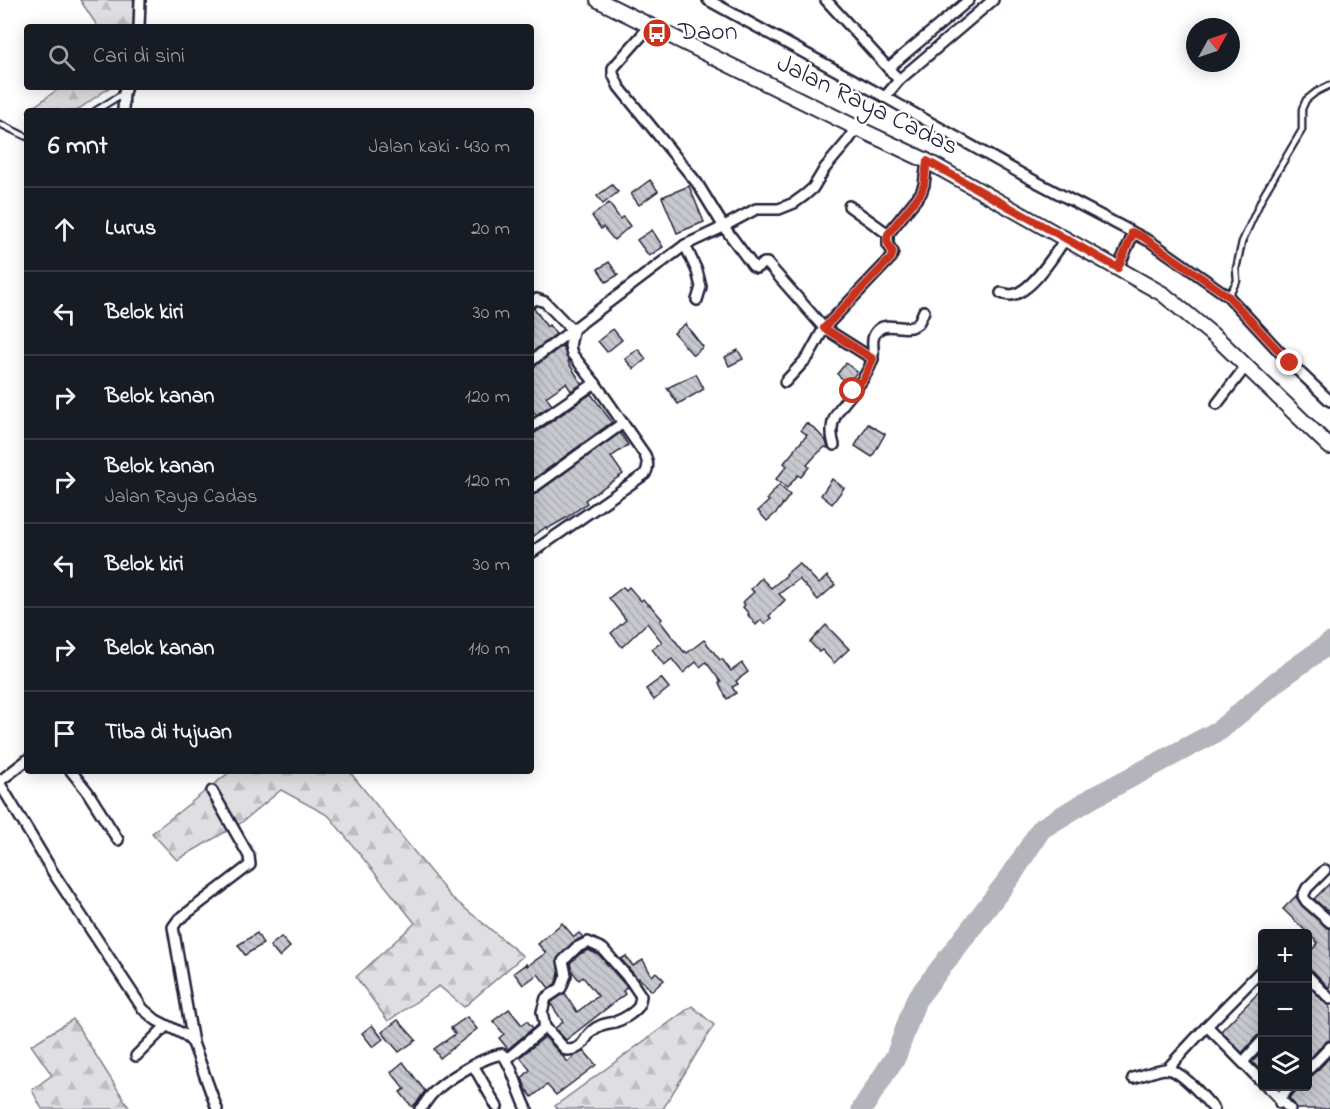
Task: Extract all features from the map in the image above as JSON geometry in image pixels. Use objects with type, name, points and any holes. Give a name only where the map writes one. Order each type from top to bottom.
[{"type":"street","points":[[140,24],[141,0]]},
{"type":"street","name":"Jalan Raya Cadas","points":[[598,0],[927,161],[1065,239],[1118,266],[1163,294],[1221,342],[1330,447]]},
{"type":"street","points":[[708,0],[1132,235],[1151,242],[1228,296],[1290,363],[1330,400]]},
{"type":"street","points":[[826,0],[899,80]]},
{"type":"street","points":[[888,68],[969,0]]},
{"type":"street","points":[[885,97],[899,80],[993,0]]},
{"type":"street","points":[[650,26],[613,68],[613,74],[619,87],[697,183],[724,227],[753,266],[756,268],[764,263],[769,265],[824,328],[873,359]]},
{"type":"street","points":[[123,108],[125,90]]},
{"type":"street","points":[[534,359],[685,245],[756,209],[779,209],[794,203],[813,188],[825,168],[857,128]]},
{"type":"street","points":[[785,382],[808,357],[824,328],[891,258],[893,252],[888,245],[888,234],[921,193],[927,161]]},
{"type":"street","points":[[849,206],[888,234]]},
{"type":"street","points":[[1118,266],[1132,235]]},
{"type":"street","points":[[1001,293],[1012,295],[1034,280],[1042,273],[1065,239]]},
{"type":"street","points":[[685,245],[702,287],[697,300]]},
{"type":"street","points":[[534,300],[545,302],[573,331]]},
{"type":"street","points":[[834,445],[831,426],[835,415],[864,378],[873,359],[872,339],[881,327],[914,326],[924,311]]},
{"type":"street","points":[[534,551],[645,474],[648,469],[645,455],[572,354],[570,342],[573,331]]},
{"type":"street","points":[[1217,404],[1246,366]]},
{"type":"street","points":[[534,425],[595,383]]},
{"type":"street","points":[[534,487],[623,423]]},
{"type":"street","points":[[24,762],[0,782],[54,874],[143,1010],[166,1026],[185,1035],[193,1043]]},
{"type":"street","points":[[74,774],[87,790],[118,840]]},
{"type":"street","points":[[212,792],[244,846],[250,865],[177,920],[173,927],[193,1043],[217,1109]]},
{"type":"street","points":[[1325,870],[1307,888],[1303,896],[1330,922]]},
{"type":"street","points":[[588,942],[603,949],[641,996],[639,1005],[628,1015],[616,1022],[604,1023],[591,1031],[584,1043],[575,1050],[566,1050],[545,1027],[542,1012],[546,998],[561,988],[566,975],[563,961],[576,948],[588,942]]},
{"type":"street","points":[[1133,1078],[1167,1069],[1258,975]]},
{"type":"street","points":[[1312,980],[1330,999]]},
{"type":"street","points":[[1312,989],[1317,985]]},
{"type":"street","points":[[136,1056],[166,1026]]},
{"type":"street","points":[[1207,1026],[1258,1077]]},
{"type":"street","points":[[507,1059],[545,1027]]},
{"type":"street","points":[[1243,1062],[1258,1046]]},
{"type":"street","points":[[1312,1066],[1330,1047]]},
{"type":"street","points":[[423,1108],[432,1093],[472,1065],[494,1055],[502,1054],[507,1059],[527,1109]]},
{"type":"street","points":[[472,1065],[497,1107]]},
{"type":"street","points":[[1167,1069],[1181,1075],[1214,1109]]},
{"type":"street","points":[[1273,1091],[1290,1109]]},
{"type":"street","points":[[1279,1098],[1286,1091]]},
{"type":"street","points":[[1279,1098],[1281,1109]]},
{"type":"lane","points":[[1228,296],[1236,281],[1236,269],[1242,242],[1263,196],[1302,130],[1302,109],[1306,100],[1330,85]]},
{"type":"lane","points":[[99,108],[125,90]]},
{"type":"lane","points":[[0,124],[24,136]]},
{"type":"green space","points":[[80,0],[139,0],[137,24],[96,24]]},
{"type":"green space","points":[[57,90],[106,90],[80,108],[32,108]]},
{"type":"green space","points":[[227,774],[351,774],[450,896],[523,956],[464,1007],[439,986],[388,1021],[356,977],[415,923],[329,816],[281,790],[241,823],[177,860],[152,833]]},
{"type":"green space","points":[[692,1006],[714,1025],[663,1109],[557,1109],[555,1106]]},
{"type":"green space","points":[[73,1019],[130,1109],[42,1109],[32,1090],[52,1075],[31,1045]]},
{"type":"building","points":[[650,180],[658,191],[639,205],[631,194]]},
{"type":"building","points":[[612,185],[618,192],[603,204],[597,196]]},
{"type":"building","points":[[689,186],[704,222],[677,233],[662,197]]},
{"type":"building","points":[[609,203],[620,219],[623,217],[630,226],[614,240],[603,227],[601,229],[592,216]]},
{"type":"building","points":[[652,230],[663,247],[649,256],[637,240]]},
{"type":"building","points":[[609,262],[618,275],[606,282],[598,269]]},
{"type":"building","points":[[534,308],[547,327],[549,325],[556,334],[534,351]]},
{"type":"building","points":[[685,324],[703,347],[693,355],[674,333]]},
{"type":"building","points":[[613,329],[622,340],[607,352],[598,341]]},
{"type":"building","points":[[562,346],[568,362],[582,384],[571,391],[566,383],[546,397],[552,405],[536,415],[534,412],[535,366]]},
{"type":"building","points":[[638,349],[646,359],[634,369],[625,359]]},
{"type":"building","points":[[738,350],[743,359],[729,366],[725,357]]},
{"type":"building","points":[[846,363],[857,372],[848,384],[837,374]]},
{"type":"building","points":[[696,374],[704,389],[678,404],[667,388]]},
{"type":"building","points":[[591,394],[612,422],[534,479],[535,433]]},
{"type":"building","points":[[806,423],[826,441],[828,448],[825,447],[816,455],[807,465],[809,467],[801,477],[798,475],[787,488],[776,479],[787,466],[784,463],[807,435],[801,430]]},
{"type":"building","points":[[868,424],[885,434],[872,457],[855,446]]},
{"type":"building","points":[[620,433],[628,445],[611,457],[623,474],[585,500],[587,503],[566,518],[547,529],[546,527],[534,536],[535,494]]},
{"type":"building","points":[[832,479],[844,488],[832,504],[821,495]]},
{"type":"building","points":[[779,485],[790,495],[767,521],[758,511],[769,501],[767,499]]},
{"type":"building","points":[[799,563],[819,584],[827,576],[835,585],[818,600],[799,579],[779,594],[785,600],[769,616],[771,618],[764,624],[761,620],[756,625],[743,607],[745,605],[743,602],[754,592],[751,589],[761,578],[771,588]]},
{"type":"building","points":[[623,587],[626,590],[629,587],[641,601],[643,599],[649,604],[684,652],[687,653],[704,640],[731,671],[742,663],[748,672],[736,681],[738,684],[732,687],[736,693],[727,699],[719,683],[721,682],[706,662],[700,667],[696,662],[683,673],[672,659],[664,665],[652,649],[662,642],[647,623],[622,647],[611,633],[626,620],[609,598]]},
{"type":"building","points":[[826,625],[849,649],[834,663],[822,650],[819,652],[810,642]]},
{"type":"building","points":[[661,678],[669,688],[654,700],[646,689]]},
{"type":"building","points":[[1330,883],[1330,913],[1314,899]]},
{"type":"building","points":[[1296,896],[1302,906],[1330,929],[1330,989],[1312,971],[1312,950],[1318,943],[1312,937],[1312,929],[1304,929],[1283,909]]},
{"type":"building","points":[[562,923],[574,937],[579,933],[583,937],[572,943],[557,959],[559,974],[555,984],[549,988],[538,974],[523,985],[514,973],[546,953],[538,944]]},
{"type":"building","points":[[257,933],[263,944],[245,955],[238,945]]},
{"type":"building","points":[[281,937],[290,947],[279,957],[270,946]]},
{"type":"building","points":[[588,950],[599,955],[627,987],[623,991],[625,994],[566,1040],[555,1028],[563,1022],[551,1004],[565,993],[577,1012],[598,996],[583,977],[579,980],[572,971],[570,963]]},
{"type":"building","points":[[626,956],[633,966],[643,960],[652,976],[656,972],[664,980],[652,991],[621,959]]},
{"type":"building","points":[[1312,989],[1330,1008],[1330,1040],[1325,1042],[1312,1057]]},
{"type":"building","points":[[1258,993],[1258,1036],[1242,1053],[1221,1031]]},
{"type":"building","points":[[509,1009],[522,1025],[527,1021],[533,1028],[508,1049],[499,1038],[504,1034],[493,1021]]},
{"type":"building","points":[[467,1017],[477,1029],[440,1058],[434,1049],[455,1034],[451,1028]]},
{"type":"building","points":[[398,1020],[416,1040],[399,1052],[382,1032]]},
{"type":"building","points":[[372,1025],[383,1039],[373,1047],[362,1033]]},
{"type":"building","points":[[545,1037],[568,1062],[584,1051],[596,1065],[556,1095],[547,1085],[532,1097],[522,1078],[530,1070],[520,1057]]},
{"type":"building","points":[[1258,1056],[1258,1068],[1252,1062]]},
{"type":"building","points":[[1330,1057],[1330,1109],[1297,1109],[1289,1098],[1296,1091],[1312,1091],[1313,1075]]},
{"type":"building","points":[[403,1062],[425,1091],[412,1107],[400,1092],[405,1089],[391,1072]]},
{"type":"waterway","points":[[862,1109],[896,1056],[916,1000],[1011,876],[1041,829],[1092,798],[1220,730],[1277,681],[1330,643]]},
{"type":"place","name":"Daon","points":[[657,33]]},
{"type":"route","points":[[853,391],[864,378],[873,359],[824,328],[891,258],[893,252],[888,245],[888,234],[921,193],[927,161],[1118,268],[1132,232],[1143,237],[1228,296],[1290,363]]}]
